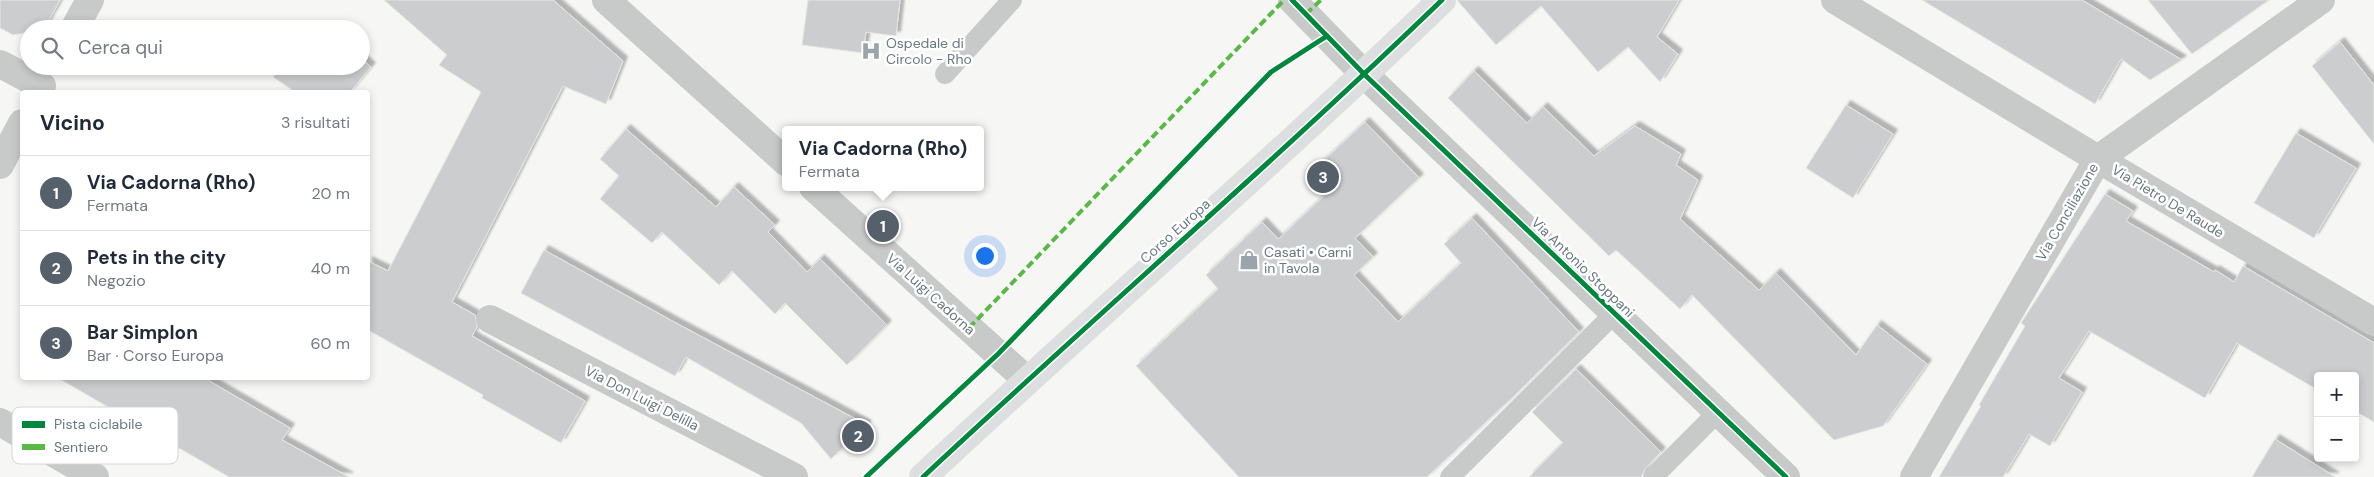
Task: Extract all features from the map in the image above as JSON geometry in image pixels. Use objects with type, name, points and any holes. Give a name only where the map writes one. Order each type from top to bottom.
[{"type":"main road","name":"Corso Europa","points":[[923,477],[1027,380],[1365,75],[1442,0]]},
{"type":"street","points":[[79,20],[90,0]]},
{"type":"street","points":[[606,0],[782,158]]},
{"type":"street","name":"Via Pietro De Raude","points":[[1835,0],[2098,159],[2374,322]]},
{"type":"street","name":"Via Conciliazione","points":[[1914,477],[2098,159],[2321,0]]},
{"type":"street","name":"Via Antonio Stoppani","points":[[1306,5],[1365,75],[1786,477]]},
{"type":"street","points":[[0,64],[20,72]]},
{"type":"street","points":[[28,75],[45,82]]},
{"type":"street","points":[[0,165],[20,127]]},
{"type":"street","name":"Via Luigi Cadorna","points":[[817,191],[1027,380]]},
{"type":"street","name":"Via Don Luigi Delilla","points":[[490,319],[794,477]]},
{"type":"street","points":[[0,422],[12,429]]},
{"type":"street","points":[[73,464],[95,477]]},
{"type":"lane","points":[[945,74],[1012,0]]},
{"type":"lane","points":[[1450,477],[1615,313]]},
{"type":"lane","points":[[1654,477],[1718,412]]},
{"type":"building","points":[[0,0],[60,0],[49,20],[20,20],[20,34],[13,35],[0,28]]},
{"type":"building","points":[[384,0],[553,0],[623,61],[606,104],[563,86],[452,302],[475,315],[477,327],[472,336],[585,401],[561,443],[482,398],[483,395],[370,331],[370,262],[388,271],[481,92],[439,65],[447,55]]},
{"type":"building","points":[[808,0],[900,0],[896,36],[866,32],[863,53],[802,45]]},
{"type":"building","points":[[1457,0],[1679,0],[1657,37],[1678,54],[1660,82],[1628,47],[1598,72],[1541,6],[1496,45]]},
{"type":"building","points":[[1922,0],[2082,0],[2182,60],[2150,80],[2121,59],[2095,104]]},
{"type":"building","points":[[2148,0],[2269,0],[2192,54]]},
{"type":"building","points":[[2340,42],[2374,85],[2374,144],[2312,66]]},
{"type":"building","points":[[1474,71],[1527,123],[1543,107],[1594,156],[1635,126],[1681,154],[1676,165],[1698,180],[1680,219],[1759,290],[1776,273],[1856,355],[1877,325],[1927,364],[1883,426],[1834,440],[1692,295],[1680,309],[1616,250],[1609,256],[1448,98]]},
{"type":"building","points":[[275,75],[364,75],[352,90],[292,90],[273,77]]},
{"type":"building","points":[[1846,105],[1893,134],[1853,198],[1806,168]]},
{"type":"building","points":[[1365,122],[1419,178],[1355,238],[1373,257],[1354,275],[1398,322],[1461,263],[1444,244],[1472,218],[1579,332],[1427,477],[1239,477],[1136,366],[1218,289],[1206,275],[1262,222],[1278,239],[1325,195],[1307,176]]},
{"type":"building","points":[[626,129],[716,207],[734,187],[775,225],[768,232],[807,272],[820,259],[887,325],[847,365],[785,303],[775,314],[732,271],[719,285],[662,232],[652,243],[600,199],[619,176],[600,159]]},
{"type":"building","points":[[2296,133],[2356,168],[2314,238],[2254,203]]},
{"type":"building","points":[[2105,194],[2133,211],[2126,221],[2214,272],[2215,270],[2234,282],[2243,266],[2374,343],[2374,422],[2359,413],[2359,372],[2314,372],[2314,388],[2237,343],[2205,398],[2089,331],[2059,378],[2082,392],[2050,446],[2029,434],[2003,477],[1939,477],[2025,326],[2021,323]]},
{"type":"building","points":[[544,250],[867,425],[831,459],[801,423],[686,357],[675,376],[521,293]]},
{"type":"building","points":[[1576,369],[1661,452],[1645,469],[1641,477],[1529,477],[1563,443],[1532,412]]},
{"type":"building","points":[[61,380],[207,380],[290,428],[282,440],[349,477],[229,477],[178,447],[178,407],[108,407]]},
{"type":"building","points":[[2275,439],[2335,477],[2252,477]]},
{"type":"marked path","points":[[969,328],[1284,0]]},
{"type":"marked path","points":[[1306,14],[1321,0]]},
{"type":"cycle path","points":[[1292,0],[1365,75],[1786,477]]},
{"type":"cycle path","points":[[923,477],[1314,121],[1442,0]]},
{"type":"cycle path","points":[[866,477],[998,354],[1271,72],[1327,36]]},
{"type":"place","name":"Ospedale di Circolo - Rho","points":[[871,51]]},
{"type":"place","name":"Bar Simplon","points":[[1323,177]]},
{"type":"place","name":"Via Cadorna (Rho)","points":[[883,226]]},
{"type":"place","name":"Casati • Carni in Tavola","points":[[1249,260]]},
{"type":"place","name":"Pets in the city","points":[[858,436]]}]
